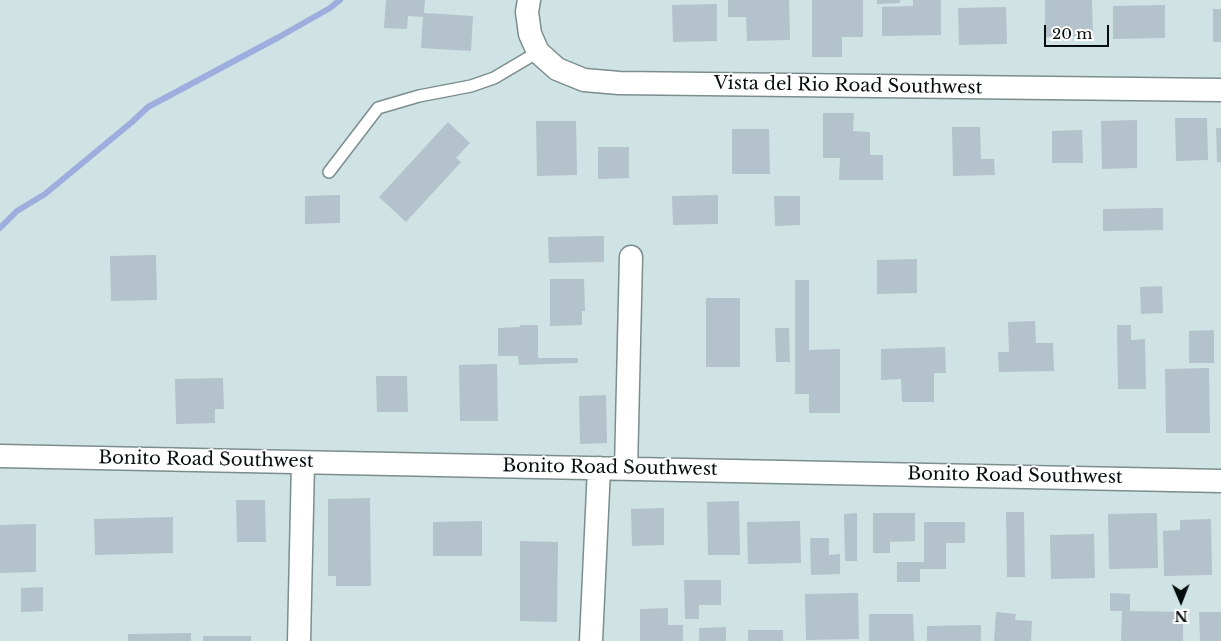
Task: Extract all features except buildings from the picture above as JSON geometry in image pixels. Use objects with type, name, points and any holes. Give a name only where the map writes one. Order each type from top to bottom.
[{"type":"street","name":"Vista del Rio Road Southwest","points":[[528,0],[527,12],[530,34],[538,52],[557,69],[584,80],[619,83],[1221,90]]},
{"type":"street","points":[[626,469],[631,257]]},
{"type":"street","name":"Bonito Road Southwest","points":[[0,456],[1221,481]]},
{"type":"street","points":[[299,641],[303,463]]},
{"type":"street","points":[[591,641],[599,468]]},
{"type":"lane","points":[[329,172],[378,108],[419,96],[471,86],[494,78],[538,52]]},
{"type":"waterway","points":[[0,228],[17,211],[45,194],[148,107],[279,37],[330,8],[340,0]]}]
